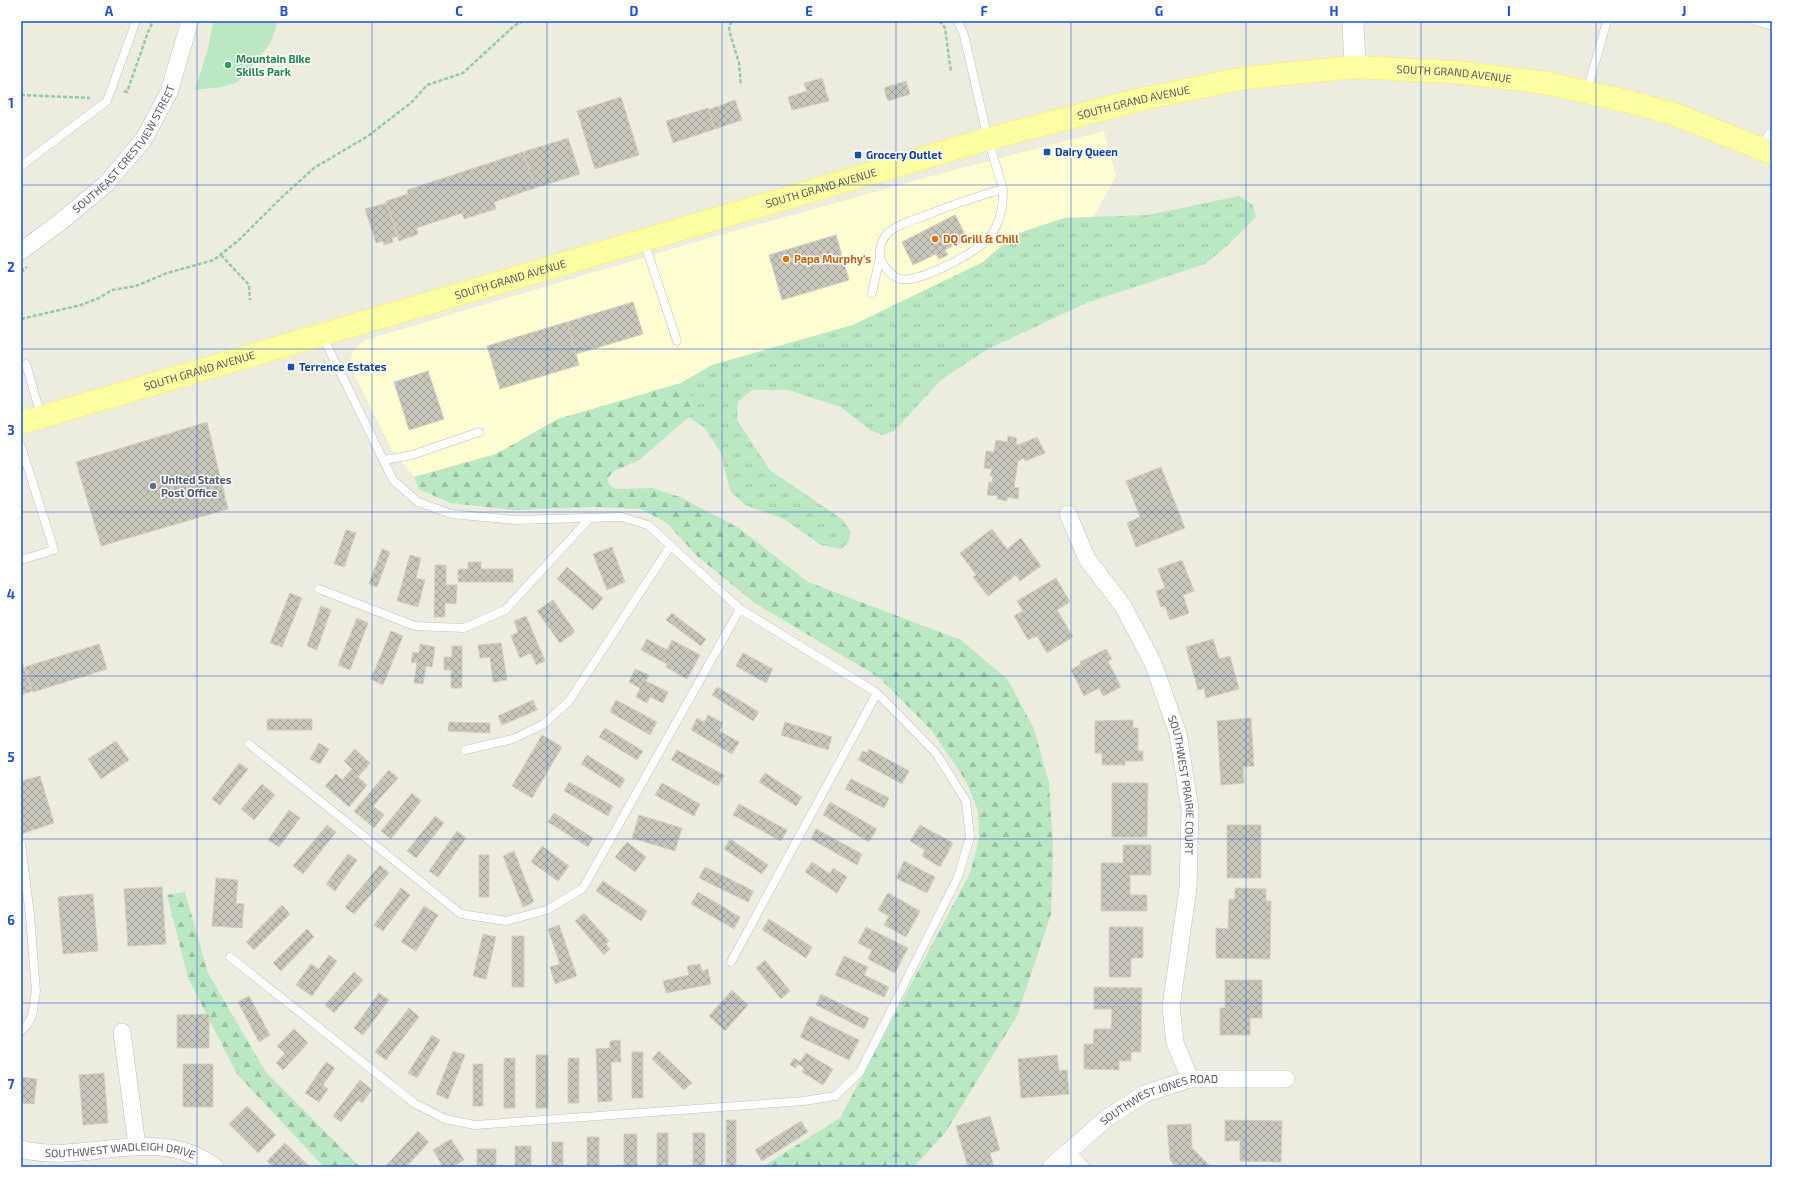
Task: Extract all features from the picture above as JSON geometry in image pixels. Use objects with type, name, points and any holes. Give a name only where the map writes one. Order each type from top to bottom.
[{"type":"main road","name":"SOUTH GRAND AVENUE","points":[[31,420],[988,139],[1142,99],[1238,80],[1355,67],[1455,72],[1547,83],[1674,114],[1770,147]]},
{"type":"street","name":"SOUTHEAST CRESTVIEW STREET","points":[[21,250],[59,223],[106,184],[144,139],[169,92],[190,21]]},
{"type":"street","points":[[1353,21],[1355,67]]},
{"type":"street","name":"SOUTHWEST PRAIRIE COURT","points":[[1068,514],[1087,559],[1123,606],[1153,663],[1178,734],[1190,809],[1188,888],[1171,1007],[1175,1043],[1190,1079]]},
{"type":"street","points":[[122,1032],[137,1146]]},
{"type":"street","name":"SOUTHWEST JONES ROAD","points":[[1051,1167],[1107,1118],[1144,1094],[1190,1079],[1286,1079]]},
{"type":"street","name":"SOUTHWEST WADLEIGH DRIVE","points":[[21,1149],[73,1153],[137,1146],[174,1148],[205,1160],[215,1167]]},
{"type":"street","points":[[1066,1153],[1080,1167]]},
{"type":"lane","points":[[21,166],[107,101],[136,21]]},
{"type":"lane","points":[[880,258],[890,274],[900,279],[917,278],[956,260],[983,244],[1000,219],[1003,208],[1003,189],[988,139],[966,42],[958,21]]},
{"type":"lane","points":[[1587,92],[1608,21]]},
{"type":"lane","points":[[1755,21],[1772,26]]},
{"type":"lane","points":[[872,292],[880,258],[880,246],[885,236],[895,227],[949,206],[1003,189]]},
{"type":"lane","points":[[644,240],[676,341]]},
{"type":"lane","points":[[230,957],[414,1103],[445,1119],[475,1125],[804,1102],[835,1096],[860,1072],[958,877],[970,837],[966,801],[936,752],[876,693],[740,609],[648,525],[621,517],[515,520],[452,514],[418,502],[393,480],[321,334]]},
{"type":"lane","points":[[26,364],[31,420]]},
{"type":"lane","points":[[384,460],[412,455],[479,432]]},
{"type":"lane","points":[[21,446],[54,550],[21,560]]},
{"type":"lane","points":[[319,589],[415,626],[464,628],[505,610],[590,518]]},
{"type":"lane","points":[[465,750],[513,739],[544,724],[569,701],[671,545]]},
{"type":"lane","points":[[249,744],[461,914],[506,921],[540,912],[547,910],[582,888],[740,609]]},
{"type":"lane","points":[[731,962],[876,693]]},
{"type":"lane","points":[[21,844],[36,991],[32,1016],[27,1025],[21,1031]]},
{"type":"path","points":[[21,319],[81,305],[99,298],[112,290],[144,284],[167,273],[206,264],[221,255],[240,239],[314,168],[368,136],[412,102],[427,85],[463,73],[514,26],[523,21]]},
{"type":"path","points":[[731,21],[729,30],[735,50],[741,85]]},
{"type":"path","points":[[940,21],[945,28],[951,72]]},
{"type":"path","points":[[221,255],[249,285],[250,300]]},
{"type":"shaded area","points":[[1104,131],[1116,177],[1093,217],[1064,218],[1014,235],[983,262],[853,325],[712,365],[681,383],[558,419],[496,454],[414,477],[391,448],[352,370],[351,358],[355,348],[365,340],[706,239],[939,174]]},
{"type":"green space","name":"Mountain Bike Skills Park","points":[[213,21],[278,21],[270,44],[238,82],[222,87],[195,90],[208,49]]},
{"type":"green space","points":[[1239,196],[1253,205],[1256,217],[1228,245],[1205,264],[1086,303],[986,350],[941,380],[894,431],[882,435],[870,430],[841,407],[788,390],[752,390],[738,402],[737,420],[770,470],[843,520],[851,532],[848,543],[841,549],[821,545],[784,519],[745,505],[730,491],[721,453],[705,428],[689,417],[693,399],[681,383],[712,365],[853,325],[983,262],[1014,235],[1064,218],[1148,215]]},
{"type":"green space","points":[[681,383],[693,399],[689,417],[638,461],[614,471],[607,479],[610,485],[616,489],[652,488],[680,497],[739,528],[808,582],[961,640],[1008,680],[1034,729],[1049,783],[1053,846],[1051,914],[1017,1016],[945,1133],[914,1167],[762,1167],[840,1118],[970,873],[979,839],[978,810],[966,781],[932,731],[880,678],[755,603],[697,556],[667,523],[641,509],[595,507],[514,510],[450,503],[419,489],[414,477],[496,454],[558,419]]},
{"type":"green space","points":[[185,892],[208,973],[265,1071],[360,1167],[324,1167],[237,1074],[188,978],[167,895]]},
{"type":"building","points":[[822,78],[829,101],[792,110],[788,97],[807,91],[804,83]]},
{"type":"building","points":[[906,81],[910,94],[888,101],[884,88]]},
{"type":"building","points":[[621,97],[639,155],[595,169],[577,111]]},
{"type":"building","points":[[735,100],[742,120],[715,129],[708,110]]},
{"type":"building","points":[[708,108],[715,129],[673,143],[666,121]]},
{"type":"building","points":[[568,138],[580,174],[535,188],[523,152]]},
{"type":"building","points":[[523,152],[535,188],[494,202],[496,209],[464,219],[462,213],[416,228],[418,234],[399,241],[386,201],[408,194],[407,190]]},
{"type":"building","points":[[387,203],[398,236],[392,238],[393,242],[384,245],[383,241],[376,243],[365,209]]},
{"type":"building","points":[[955,215],[967,238],[945,250],[948,255],[939,259],[936,254],[913,265],[902,242]]},
{"type":"building","points":[[836,235],[849,280],[782,300],[769,255]]},
{"type":"building","points":[[633,302],[643,334],[576,354],[567,322]]},
{"type":"building","points":[[567,322],[579,365],[500,389],[487,346]]},
{"type":"building","points":[[428,371],[444,419],[409,430],[394,382]]},
{"type":"building","name":"United States Post Office","points":[[207,422],[228,509],[101,546],[76,462]]},
{"type":"building","points":[[1008,436],[1017,438],[1016,443],[1018,445],[1037,437],[1045,453],[1025,461],[1024,458],[1018,461],[1014,487],[1019,488],[1018,499],[1007,497],[1007,501],[997,499],[998,496],[987,495],[989,482],[992,482],[993,476],[990,476],[992,469],[984,468],[986,451],[994,452],[996,440],[1007,442]]},
{"type":"building","points":[[1161,467],[1185,528],[1136,547],[1127,523],[1140,517],[1126,481]]},
{"type":"building","points":[[992,529],[1007,549],[1021,538],[1041,566],[1020,581],[1016,575],[988,596],[973,577],[976,575],[960,553]]},
{"type":"building","points":[[346,530],[356,533],[344,567],[334,564]]},
{"type":"building","points":[[612,547],[625,582],[607,590],[593,554]]},
{"type":"building","points":[[382,549],[390,552],[377,587],[369,584]]},
{"type":"building","points":[[410,555],[421,558],[416,578],[425,580],[418,607],[397,601]]},
{"type":"building","points":[[1182,560],[1194,591],[1183,595],[1189,613],[1170,620],[1165,606],[1161,607],[1156,591],[1165,588],[1158,569]]},
{"type":"building","points":[[468,562],[481,562],[481,569],[513,569],[513,582],[458,582],[458,569],[468,569]]},
{"type":"building","points":[[435,565],[446,565],[446,585],[457,585],[456,604],[445,603],[445,617],[434,617]]},
{"type":"building","points":[[567,567],[603,598],[593,610],[557,579]]},
{"type":"building","points":[[1056,578],[1070,602],[1057,610],[1073,637],[1047,653],[1037,636],[1028,640],[1014,616],[1023,611],[1017,601]]},
{"type":"building","points":[[290,593],[302,598],[282,647],[270,643]]},
{"type":"building","points":[[553,600],[575,632],[560,643],[537,611]]},
{"type":"building","points":[[321,606],[331,610],[317,650],[307,646]]},
{"type":"building","points":[[672,613],[706,639],[701,646],[666,620]]},
{"type":"building","points":[[526,616],[545,661],[536,665],[531,653],[520,658],[511,636],[518,632],[514,621]]},
{"type":"building","points":[[357,618],[368,623],[350,670],[338,665]]},
{"type":"building","points":[[391,631],[403,636],[383,685],[371,679]]},
{"type":"building","points":[[647,639],[667,650],[672,640],[700,655],[687,679],[666,667],[667,664],[641,650]]},
{"type":"building","points":[[1213,639],[1219,659],[1230,656],[1239,689],[1206,698],[1204,688],[1198,690],[1186,647]]},
{"type":"building","points":[[501,643],[507,680],[493,682],[490,657],[480,658],[478,645]]},
{"type":"building","points":[[99,644],[107,669],[33,692],[25,667]]},
{"type":"building","points":[[420,644],[435,647],[432,667],[426,666],[423,684],[414,683],[417,663],[411,662],[413,652],[419,653]]},
{"type":"building","points":[[452,646],[462,646],[462,688],[451,688],[451,670],[444,670],[444,657],[452,657]]},
{"type":"building","points":[[1106,649],[1112,659],[1108,661],[1121,687],[1103,696],[1099,688],[1084,696],[1071,670],[1081,664],[1080,662]]},
{"type":"building","points":[[743,653],[773,669],[766,683],[736,666]]},
{"type":"building","points":[[21,659],[32,691],[21,695]]},
{"type":"building","points":[[635,669],[649,675],[646,681],[668,692],[663,703],[650,697],[647,703],[636,697],[640,688],[629,682]]},
{"type":"building","points":[[717,687],[759,712],[753,721],[712,695]]},
{"type":"building","points":[[533,700],[537,710],[502,725],[498,716]]},
{"type":"building","points":[[616,700],[657,722],[650,735],[610,712]]},
{"type":"building","points":[[708,715],[723,723],[719,731],[739,742],[732,754],[691,730],[697,718],[704,722]]},
{"type":"building","points":[[1251,718],[1254,766],[1243,767],[1244,783],[1221,785],[1217,721]]},
{"type":"building","points":[[267,719],[312,719],[312,730],[267,730]]},
{"type":"building","points":[[1133,720],[1133,728],[1138,728],[1138,751],[1143,751],[1143,761],[1125,761],[1125,765],[1102,765],[1102,753],[1095,753],[1095,721]]},
{"type":"building","points":[[449,722],[490,723],[490,733],[448,731]]},
{"type":"building","points":[[785,722],[832,737],[828,750],[781,735]]},
{"type":"building","points":[[605,728],[643,751],[637,760],[599,737]]},
{"type":"building","points":[[542,735],[562,747],[532,798],[512,786]]},
{"type":"building","points":[[116,741],[129,760],[101,779],[88,759]]},
{"type":"building","points":[[319,743],[329,749],[320,764],[310,759]]},
{"type":"building","points":[[355,749],[370,763],[358,777],[367,785],[349,807],[325,786],[336,774],[342,780],[352,769],[344,761]]},
{"type":"building","points":[[869,749],[909,771],[902,784],[858,760],[863,751],[867,753]]},
{"type":"building","points":[[677,750],[724,775],[718,786],[671,760]]},
{"type":"building","points":[[587,755],[625,779],[620,788],[581,764]]},
{"type":"building","points":[[239,763],[248,769],[220,805],[212,799]]},
{"type":"building","points":[[389,770],[398,778],[373,806],[384,815],[374,828],[354,811]]},
{"type":"building","points":[[765,773],[802,797],[796,806],[759,782]]},
{"type":"building","points":[[40,776],[54,823],[21,834],[21,781]]},
{"type":"building","points":[[851,779],[889,798],[884,808],[845,789]]},
{"type":"building","points":[[569,782],[613,806],[608,816],[564,791]]},
{"type":"building","points":[[662,783],[700,804],[694,816],[655,795]]},
{"type":"building","points":[[1112,783],[1148,783],[1147,837],[1112,837]]},
{"type":"building","points":[[262,784],[275,795],[254,820],[241,809]]},
{"type":"building","points":[[412,793],[421,801],[391,839],[381,831]]},
{"type":"building","points":[[830,802],[877,829],[869,842],[823,815]]},
{"type":"building","points":[[739,804],[787,830],[781,841],[733,815]]},
{"type":"building","points":[[289,810],[300,818],[279,847],[268,840]]},
{"type":"building","points":[[554,813],[593,838],[588,847],[548,822]]},
{"type":"building","points":[[639,815],[682,828],[675,851],[632,838]]},
{"type":"building","points":[[435,816],[444,823],[416,858],[407,851]]},
{"type":"building","points":[[327,825],[336,832],[303,874],[293,866]]},
{"type":"building","points":[[920,825],[953,843],[940,867],[922,856],[925,850],[910,841]]},
{"type":"building","points":[[1227,825],[1261,825],[1261,878],[1227,878]]},
{"type":"building","points":[[816,829],[862,854],[857,865],[811,839]]},
{"type":"building","points":[[457,831],[466,838],[438,877],[429,871]]},
{"type":"building","points":[[730,839],[768,865],[762,874],[724,849]]},
{"type":"building","points":[[627,842],[646,857],[635,872],[615,857]]},
{"type":"building","points":[[1123,845],[1151,845],[1151,875],[1130,875],[1130,895],[1147,895],[1147,911],[1101,911],[1101,863],[1123,863]]},
{"type":"building","points":[[542,846],[569,866],[558,881],[531,862]]},
{"type":"building","points":[[514,851],[534,902],[523,907],[503,856]]},
{"type":"building","points":[[348,854],[357,860],[335,891],[326,884]]},
{"type":"building","points":[[479,855],[489,855],[489,897],[479,897]]},
{"type":"building","points":[[904,861],[935,877],[927,893],[896,878]]},
{"type":"building","points":[[812,862],[830,874],[833,868],[847,877],[837,893],[805,872]]},
{"type":"building","points":[[380,865],[389,873],[354,914],[345,907]]},
{"type":"building","points":[[705,867],[754,891],[748,902],[699,878]]},
{"type":"building","points":[[216,878],[238,880],[236,903],[244,904],[242,928],[212,926]]},
{"type":"building","points":[[603,881],[647,911],[641,921],[596,891]]},
{"type":"building","points":[[162,887],[166,944],[128,946],[124,889]]},
{"type":"building","points":[[401,888],[410,895],[383,931],[374,925]]},
{"type":"building","points":[[1235,888],[1266,889],[1266,901],[1271,901],[1270,959],[1216,958],[1216,928],[1228,929],[1229,899],[1235,899]]},
{"type":"building","points":[[698,892],[740,917],[734,929],[691,904]]},
{"type":"building","points":[[888,893],[920,911],[906,937],[884,925],[889,916],[878,910]]},
{"type":"building","points":[[93,894],[98,951],[63,954],[58,897]]},
{"type":"building","points":[[282,905],[290,914],[254,950],[246,942]]},
{"type":"building","points":[[424,906],[438,915],[416,951],[401,942]]},
{"type":"building","points":[[584,913],[609,941],[606,944],[610,949],[604,955],[575,921]]},
{"type":"building","points":[[769,919],[812,947],[806,958],[762,930]]},
{"type":"building","points":[[559,925],[577,976],[555,984],[550,967],[560,964],[548,929]]},
{"type":"building","points":[[866,927],[908,948],[895,973],[868,959],[872,950],[858,943]]},
{"type":"building","points":[[1109,927],[1143,927],[1143,958],[1131,958],[1131,977],[1109,977]]},
{"type":"building","points":[[307,929],[314,937],[281,971],[273,963]]},
{"type":"building","points":[[483,934],[496,937],[486,979],[473,976]]},
{"type":"building","points":[[512,936],[524,936],[524,987],[512,987]]},
{"type":"building","points":[[329,955],[337,961],[312,996],[296,985],[311,964],[319,969]]},
{"type":"building","points":[[844,956],[868,967],[864,975],[889,987],[884,997],[835,975]]},
{"type":"building","points":[[765,960],[790,991],[781,999],[756,968]]},
{"type":"building","points":[[700,964],[702,971],[708,969],[711,984],[666,993],[663,981],[689,975],[687,966]]},
{"type":"building","points":[[354,972],[363,980],[334,1013],[325,1005]]},
{"type":"building","points":[[1225,980],[1262,980],[1262,1018],[1250,1018],[1250,1035],[1220,1035],[1220,1008],[1225,1008]]},
{"type":"building","points":[[1094,987],[1142,988],[1141,1052],[1131,1052],[1131,1061],[1119,1061],[1119,1070],[1084,1069],[1084,1044],[1093,1044],[1094,1029],[1111,1029],[1112,1009],[1094,1009]]},
{"type":"building","points":[[732,990],[748,1005],[725,1031],[709,1016]]},
{"type":"building","points":[[379,993],[389,1000],[363,1035],[354,1028]]},
{"type":"building","points":[[821,994],[869,1018],[864,1029],[816,1005]]},
{"type":"building","points":[[249,996],[270,1035],[259,1042],[238,1002]]},
{"type":"building","points":[[409,1008],[419,1017],[386,1060],[375,1052]]},
{"type":"building","points":[[209,1014],[209,1048],[177,1048],[177,1015]]},
{"type":"building","points":[[810,1016],[859,1040],[849,1060],[800,1037]]},
{"type":"building","points":[[294,1029],[308,1043],[283,1070],[276,1063],[285,1053],[277,1046]]},
{"type":"building","points":[[432,1035],[440,1040],[417,1078],[408,1073]]},
{"type":"building","points":[[620,1040],[621,1062],[611,1062],[612,1101],[598,1102],[596,1049],[610,1048],[610,1041]]},
{"type":"building","points":[[453,1051],[465,1055],[448,1099],[436,1094]]},
{"type":"building","points":[[659,1051],[692,1083],[684,1090],[652,1059]]},
{"type":"building","points":[[632,1052],[643,1052],[643,1098],[632,1098]]},
{"type":"building","points":[[806,1053],[833,1069],[823,1085],[802,1072],[804,1068],[798,1064],[796,1068],[790,1065],[794,1058],[800,1062]]},
{"type":"building","points":[[536,1055],[548,1055],[548,1108],[536,1108]]},
{"type":"building","points":[[1057,1055],[1059,1071],[1067,1070],[1069,1094],[1021,1098],[1018,1059]]},
{"type":"building","points":[[504,1058],[515,1058],[515,1108],[504,1108]]},
{"type":"building","points":[[568,1058],[579,1058],[579,1103],[568,1103]]},
{"type":"building","points":[[326,1062],[335,1068],[323,1085],[328,1089],[319,1102],[305,1093]]},
{"type":"building","points":[[183,1064],[213,1064],[213,1107],[183,1107]]},
{"type":"building","points":[[473,1064],[483,1064],[483,1106],[473,1106]]},
{"type":"building","points":[[104,1073],[108,1123],[83,1125],[79,1075]]},
{"type":"building","points":[[21,1077],[37,1079],[34,1104],[21,1103]]},
{"type":"building","points":[[360,1080],[372,1090],[362,1103],[358,1100],[341,1122],[333,1116]]},
{"type":"building","points":[[247,1106],[276,1135],[258,1153],[229,1124]]},
{"type":"building","points":[[990,1116],[1000,1150],[990,1153],[994,1167],[968,1167],[956,1126]]},
{"type":"building","points":[[726,1120],[736,1120],[736,1167],[726,1167]]},
{"type":"building","points":[[1225,1120],[1282,1121],[1281,1162],[1240,1161],[1240,1141],[1225,1141]]},
{"type":"building","points":[[801,1121],[808,1132],[762,1161],[755,1150]]},
{"type":"building","points":[[1191,1124],[1192,1148],[1211,1167],[1174,1167],[1175,1166],[1170,1160],[1167,1125]]},
{"type":"building","points":[[418,1131],[429,1142],[406,1167],[385,1167]]},
{"type":"building","points":[[657,1133],[668,1133],[668,1167],[657,1167]]},
{"type":"building","points":[[693,1133],[705,1133],[705,1167],[693,1167]]},
{"type":"building","points":[[624,1134],[637,1134],[637,1167],[624,1167]]},
{"type":"building","points":[[587,1137],[599,1137],[599,1167],[587,1167]]},
{"type":"building","points":[[451,1139],[464,1160],[452,1167],[438,1167],[442,1165],[433,1150]]},
{"type":"building","points":[[552,1142],[563,1142],[563,1167],[552,1167]]},
{"type":"building","points":[[285,1143],[310,1167],[273,1167],[267,1161]]},
{"type":"building","points":[[515,1146],[531,1146],[531,1167],[515,1167]]},
{"type":"building","points":[[477,1149],[496,1149],[496,1167],[477,1167]]},
{"type":"place","name":"Mountain Bike Skills Park","points":[[228,65]]},
{"type":"place","name":"Dairy Queen","points":[[1047,152]]},
{"type":"place","name":"Grocery Outlet","points":[[858,155]]},
{"type":"place","name":"DQ Grill & Chill","points":[[935,239]]},
{"type":"place","name":"Papa Murphy's","points":[[786,259]]},
{"type":"place","name":"Terrence Estates","points":[[291,367]]},
{"type":"place","name":"United States Post Office","points":[[153,486]]}]
